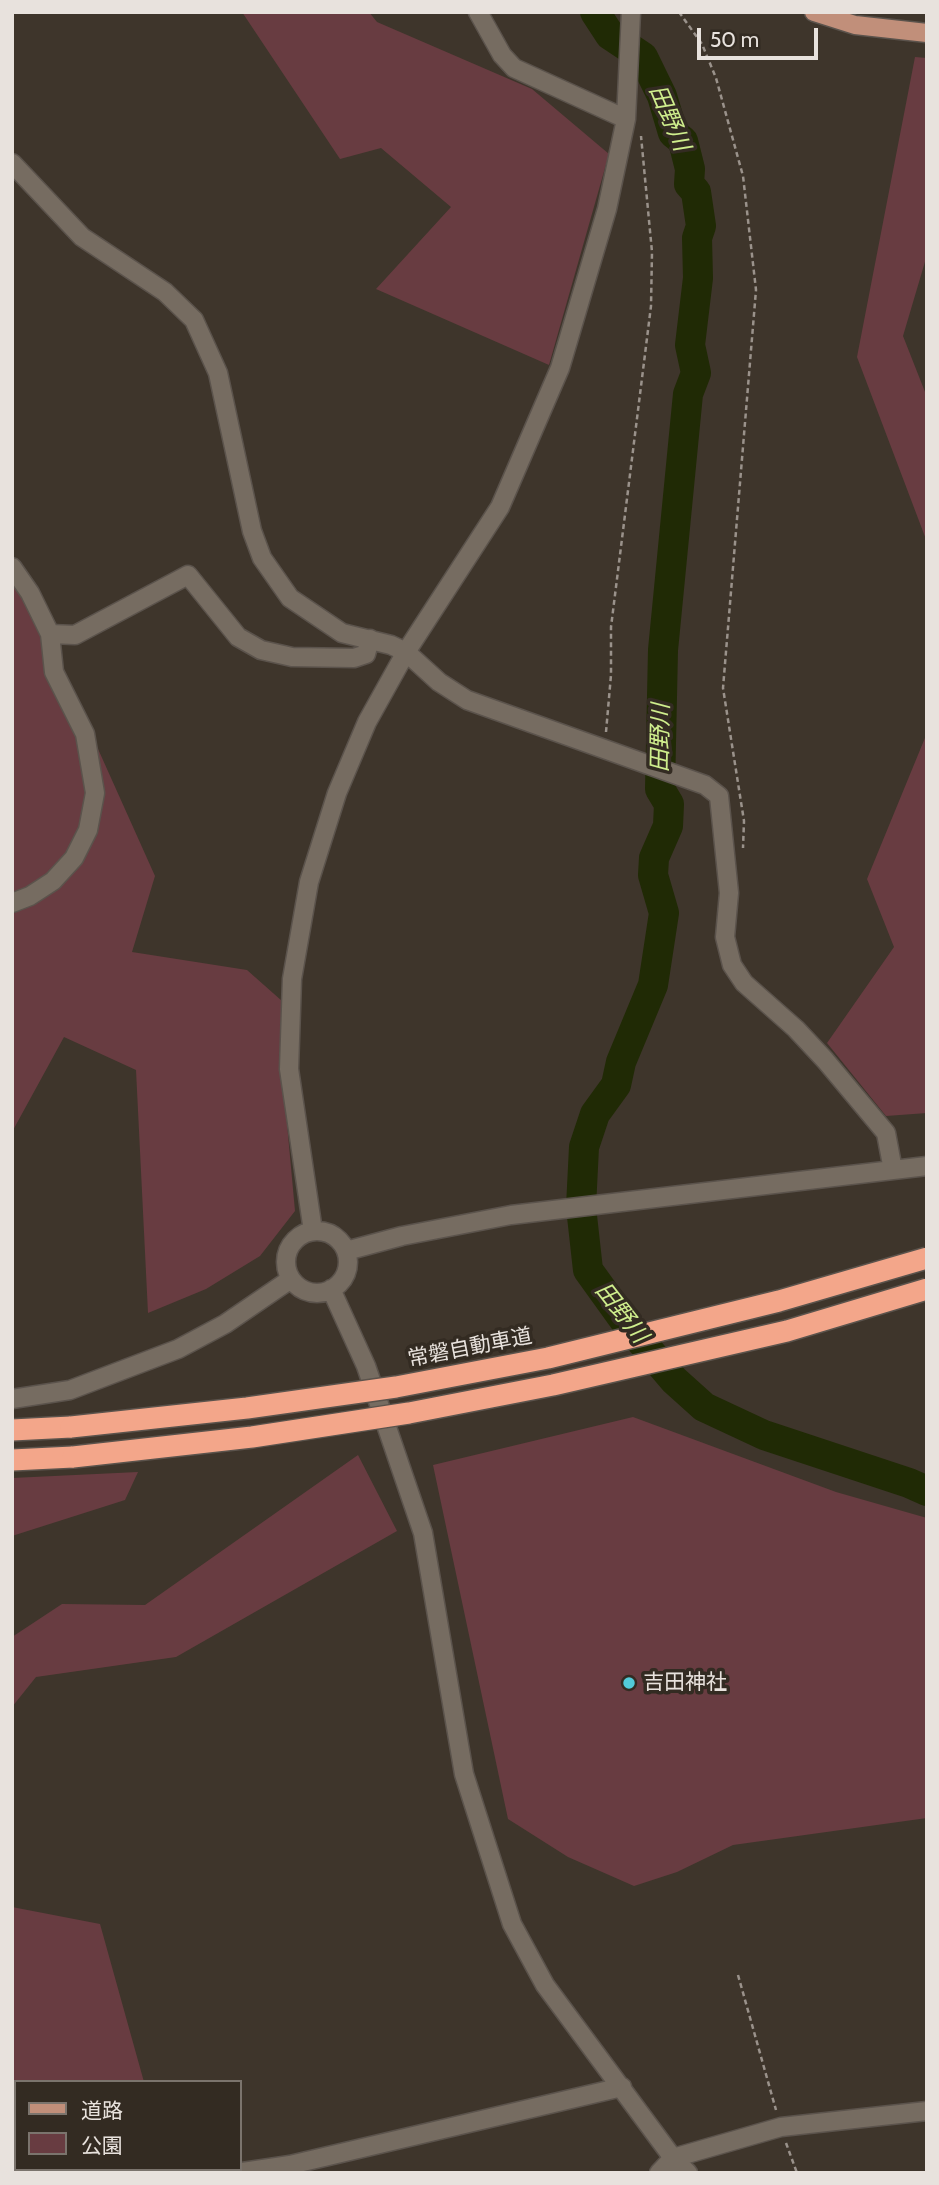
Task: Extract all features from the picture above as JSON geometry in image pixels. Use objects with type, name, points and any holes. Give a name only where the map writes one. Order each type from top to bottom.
[{"type":"highway","name":"常磐自動車道","points":[[12,1430],[71,1427],[301,1401],[396,1387],[548,1358],[779,1301],[927,1258]]},
{"type":"highway","points":[[12,1460],[74,1457],[251,1437],[409,1413],[553,1385],[787,1331],[927,1289]]},
{"type":"main road","points":[[814,12],[855,25],[927,33]]},
{"type":"street","points":[[478,12],[502,55],[514,68],[626,118]]},
{"type":"street","points":[[313,1231],[289,1069],[292,979],[309,882],[337,793],[367,722],[406,652],[500,507],[560,368],[607,209],[626,118],[631,17]]},
{"type":"street","points":[[12,163],[82,237],[165,292],[194,320],[218,373],[252,531],[262,558],[290,598],[323,623],[342,633],[370,639],[406,652],[439,682],[467,700],[705,785],[719,796],[729,892],[725,937],[732,965],[744,983],[818,1052],[886,1133],[893,1170]]},
{"type":"street","points":[[12,567],[30,593],[50,634],[54,672],[85,734],[95,793],[88,830],[74,858],[53,881],[30,896],[12,903]]},
{"type":"street","points":[[50,634],[75,635],[188,575],[238,637],[261,650],[292,657],[354,658],[366,654],[370,639]]},
{"type":"street","points":[[346,1251],[402,1236],[531,1213],[629,1199],[927,1166]]},
{"type":"street","points":[[313,1231],[330,1233],[346,1251],[347,1269],[339,1284],[314,1293],[305,1291],[291,1279],[286,1262],[290,1245],[297,1238],[313,1231]]},
{"type":"street","points":[[12,1399],[70,1390],[178,1349],[225,1324],[291,1279]]},
{"type":"street","points":[[331,1289],[366,1366],[423,1532],[464,1774],[512,1924],[545,1985],[673,2158],[688,2173]]},
{"type":"street","points":[[236,2173],[290,2165],[622,2087]]},
{"type":"street","points":[[659,2173],[673,2158],[781,2127],[927,2110]]},
{"type":"street","points":[[126,2171],[152,2173]]},
{"type":"path","points":[[679,12],[702,44],[716,78],[743,176],[756,290],[723,688],[744,821],[742,857]]},
{"type":"path","points":[[603,749],[611,676],[611,627],[651,306],[652,252],[641,132],[626,118]]},
{"type":"path","points":[[738,1975],[781,2127],[797,2173]]},
{"type":"green space","points":[[242,12],[369,12],[377,22],[532,89],[609,154],[549,365],[376,289],[451,207],[381,148],[340,159]]},
{"type":"green space","points":[[915,57],[927,58],[927,255],[903,336],[927,397],[927,542],[857,357]]},
{"type":"green space","points":[[12,583],[23,586],[46,633],[155,876],[132,952],[247,970],[282,1001],[282,1069],[295,1211],[260,1256],[206,1289],[148,1313],[136,1070],[64,1037],[12,1132]]},
{"type":"green space","points":[[927,733],[927,1113],[886,1116],[827,1043],[894,947],[867,879]]},
{"type":"green space","points":[[633,1417],[836,1492],[927,1518],[927,1818],[733,1845],[677,1872],[634,1886],[568,1857],[508,1819],[433,1465]]},
{"type":"green space","points":[[358,1455],[397,1531],[176,1657],[36,1677],[12,1707],[12,1637],[62,1604],[145,1605]]},
{"type":"green space","points":[[138,1472],[125,1500],[12,1536],[12,1478]]},
{"type":"green space","points":[[12,1907],[100,1924],[143,2080],[14,2080],[12,2156]]},
{"type":"waterway","name":"田野川","points":[[595,12],[610,35],[643,57],[662,96],[673,133],[683,141],[690,169],[689,184],[696,192],[701,226],[697,238],[698,278],[690,345],[696,373],[688,394],[663,650],[660,789],[669,804],[668,826],[654,858],[653,875],[664,913],[653,985],[621,1062],[616,1085],[595,1114],[584,1147],[581,1207],[588,1270],[629,1327],[674,1380],[704,1407],[764,1435],[927,1491]]},
{"type":"place","name":"吉田神社","points":[[629,1683]]}]
